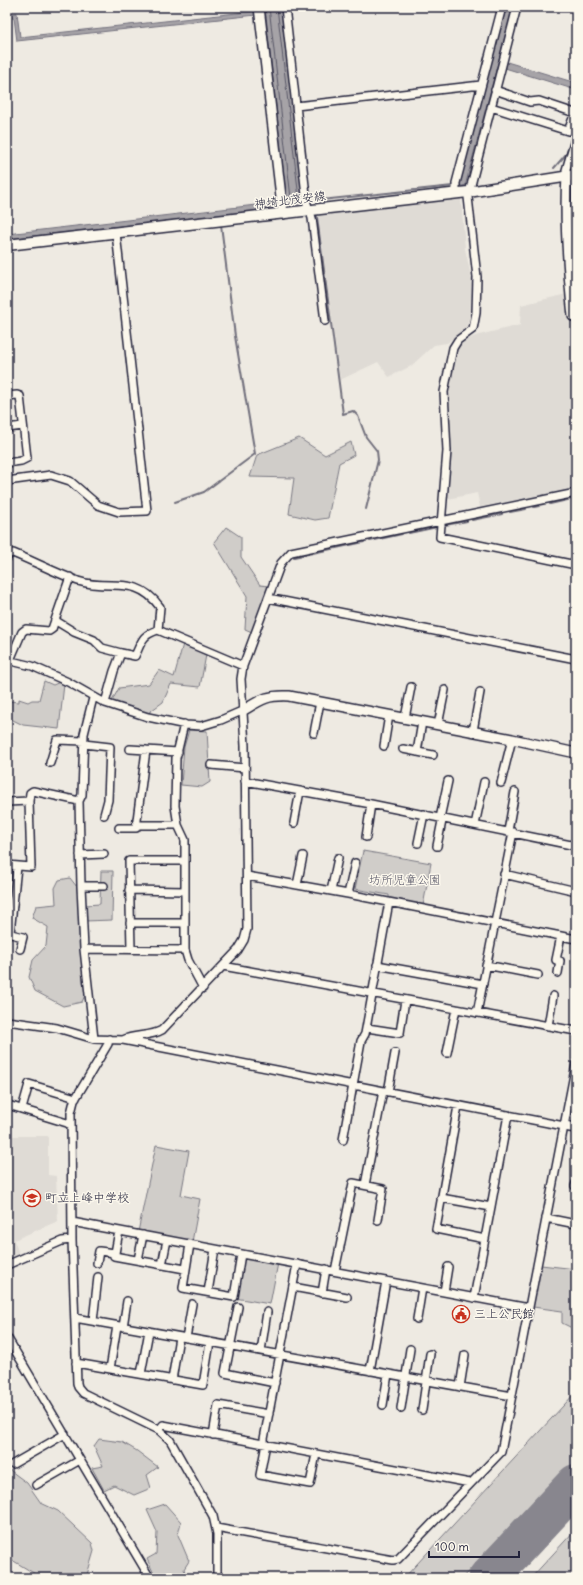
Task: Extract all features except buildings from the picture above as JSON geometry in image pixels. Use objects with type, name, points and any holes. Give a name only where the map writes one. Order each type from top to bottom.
[{"type":"main road","name":"神埼北茂安線","points":[[7,245],[309,211],[456,189],[468,192],[572,176]]},
{"type":"street","points":[[259,7],[283,214]]},
{"type":"street","points":[[285,7],[307,204],[312,218],[325,322]]},
{"type":"street","points":[[456,189],[481,85],[502,7]]},
{"type":"street","points":[[517,7],[468,192],[472,244],[477,277],[476,322],[473,329],[458,340],[453,348],[444,392],[447,451],[440,538],[576,565]]},
{"type":"street","points":[[296,106],[481,85]]},
{"type":"street","points":[[491,107],[568,131],[575,113],[539,101],[530,102],[495,90]]},
{"type":"street","points":[[573,316],[572,280],[565,210],[572,176],[566,170],[576,136]]},
{"type":"street","points":[[7,481],[51,475],[70,481],[98,505],[119,512],[147,511],[116,233]]},
{"type":"street","points":[[7,396],[20,396],[26,458],[21,461],[7,463]]},
{"type":"street","points":[[7,428],[23,426]]},
{"type":"street","points":[[122,1040],[129,1037],[156,1034],[162,1030],[238,950],[244,940],[248,917],[244,710],[241,679],[243,666],[281,563],[290,552],[576,493]]},
{"type":"street","points":[[7,558],[9,554],[13,553],[87,583],[135,587],[152,596],[160,607],[158,630]]},
{"type":"street","points":[[70,577],[52,629],[50,631],[26,629],[22,632],[8,660],[32,666],[68,682],[93,698],[105,703],[148,717],[201,726],[221,720],[244,710],[260,700],[273,696],[289,696],[473,731],[576,753]]},
{"type":"street","points":[[268,598],[576,659]]},
{"type":"street","points":[[56,621],[74,632],[94,640],[102,648],[121,653],[135,656],[147,633],[158,630],[243,666]]},
{"type":"street","points":[[105,703],[121,653]]},
{"type":"street","points":[[405,718],[411,686]]},
{"type":"street","points":[[438,725],[445,690]]},
{"type":"street","points":[[473,731],[480,692]]},
{"type":"street","points":[[93,698],[84,734],[82,795],[80,801],[80,886],[84,949],[94,1039]]},
{"type":"street","points":[[314,733],[320,702]]},
{"type":"street","points":[[384,746],[389,715]]},
{"type":"street","points":[[417,752],[422,722]]},
{"type":"street","points":[[184,724],[178,752],[175,806],[178,825],[184,840],[185,950],[188,960],[203,988]]},
{"type":"street","points":[[501,783],[512,739]]},
{"type":"street","points":[[50,763],[57,740],[110,747],[108,800],[104,815]]},
{"type":"street","points":[[130,749],[178,752]]},
{"type":"street","points":[[403,749],[433,755]]},
{"type":"street","points":[[137,825],[146,750]]},
{"type":"street","points":[[211,765],[245,768]]},
{"type":"street","points":[[245,781],[424,814],[576,846]]},
{"type":"street","points":[[437,846],[442,821],[440,818],[448,781]]},
{"type":"street","points":[[475,825],[484,782]]},
{"type":"street","points":[[294,823],[300,791]]},
{"type":"street","points":[[7,865],[31,867],[30,793],[33,792],[80,801]]},
{"type":"street","points":[[477,1013],[504,874],[515,792]]},
{"type":"street","points":[[7,802],[29,801]]},
{"type":"street","points":[[366,837],[372,804]]},
{"type":"street","points":[[418,843],[424,814]]},
{"type":"street","points":[[119,828],[136,828],[137,825],[178,825]]},
{"type":"street","points":[[80,855],[104,854]]},
{"type":"street","points":[[297,885],[303,856]]},
{"type":"street","points":[[331,891],[338,858]]},
{"type":"street","points":[[131,949],[128,861],[185,861]]},
{"type":"street","points":[[348,894],[355,863]]},
{"type":"street","points":[[17,866],[8,933],[23,937],[20,949]]},
{"type":"street","points":[[504,874],[576,891]]},
{"type":"street","points":[[247,876],[495,922],[576,939]]},
{"type":"street","points":[[80,886],[104,886]]},
{"type":"street","points":[[129,890],[185,891]]},
{"type":"street","points":[[343,1140],[361,1041],[366,1034],[389,902]]},
{"type":"street","points":[[130,923],[185,922]]},
{"type":"street","points":[[558,973],[560,961],[556,960],[561,936]]},
{"type":"street","points":[[84,949],[185,950]]},
{"type":"street","points":[[377,965],[483,984]]},
{"type":"street","points":[[486,965],[538,975]]},
{"type":"street","points":[[223,966],[576,1031]]},
{"type":"street","points":[[548,1026],[553,996]]},
{"type":"street","points":[[367,1028],[400,1033],[405,1000]]},
{"type":"street","points":[[448,1053],[456,1009]]},
{"type":"street","points":[[7,1021],[58,1028],[94,1039],[122,1040],[576,1128]]},
{"type":"street","points":[[109,1039],[108,1044],[72,1106],[70,1125],[77,1383],[83,1394],[159,1430],[170,1440],[207,1504],[216,1528],[217,1578]]},
{"type":"street","points":[[365,1185],[395,1053]]},
{"type":"street","points":[[216,1528],[393,1560],[398,1558],[501,1452],[576,1064]]},
{"type":"street","points":[[22,1109],[30,1084],[76,1098]]},
{"type":"street","points":[[8,1105],[70,1125]]},
{"type":"street","points":[[458,1106],[436,1229],[485,1239]]},
{"type":"street","points":[[474,1298],[508,1115]]},
{"type":"street","points":[[335,1271],[353,1183],[383,1188],[378,1220]]},
{"type":"street","points":[[441,1198],[491,1207]]},
{"type":"street","points":[[546,1218],[576,1224]]},
{"type":"street","points":[[72,1222],[529,1308]]},
{"type":"street","points":[[115,1254],[119,1231]]},
{"type":"street","points":[[138,1260],[143,1235]]},
{"type":"street","points":[[7,1265],[62,1241],[72,1240]]},
{"type":"street","points":[[162,1265],[167,1240]]},
{"type":"street","points":[[190,1244],[183,1288],[234,1297],[241,1254]]},
{"type":"street","points":[[208,1292],[215,1249]]},
{"type":"street","points":[[97,1263],[99,1251],[115,1254],[114,1256],[185,1269]]},
{"type":"street","points":[[297,1264],[264,1439],[265,1450],[260,1475],[310,1484],[316,1454]]},
{"type":"street","points":[[444,1292],[448,1267]]},
{"type":"street","points":[[322,1293],[326,1269]]},
{"type":"street","points":[[93,1321],[98,1277]]},
{"type":"street","points":[[370,1371],[386,1281]]},
{"type":"street","points":[[293,1287],[347,1297]]},
{"type":"street","points":[[417,1319],[422,1288]]},
{"type":"street","points":[[110,1369],[120,1326],[128,1301]]},
{"type":"street","points":[[172,1380],[182,1337],[192,1304]]},
{"type":"street","points":[[238,1307],[225,1374],[275,1383]]},
{"type":"street","points":[[261,1351],[268,1312]]},
{"type":"street","points":[[75,1318],[512,1396]]},
{"type":"street","points":[[141,1374],[149,1331]]},
{"type":"street","points":[[7,1338],[150,1578]]},
{"type":"street","points":[[76,1363],[203,1385],[210,1342]]},
{"type":"street","points":[[401,1408],[410,1349]]},
{"type":"street","points":[[422,1410],[430,1354]]},
{"type":"street","points":[[460,1387],[465,1355]]},
{"type":"street","points":[[383,1405],[388,1374]]},
{"type":"street","points":[[212,1434],[218,1405],[269,1414]]},
{"type":"street","points":[[159,1430],[163,1425],[470,1483]]},
{"type":"street","points":[[13,1464],[65,1434]]},
{"type":"street","points":[[36,1485],[80,1460]]},
{"type":"shaded area","points":[[461,199],[465,249],[472,280],[470,318],[466,328],[447,343],[434,345],[411,366],[389,377],[378,362],[340,380],[318,214]]},
{"type":"shaded area","points":[[574,284],[576,284],[576,489],[480,507],[477,493],[448,499],[450,443],[446,395],[455,353],[462,342],[475,336],[520,325],[521,305],[575,292]]},
{"type":"shaded area","name":"町立上峰中学校","points":[[7,1133],[13,1136],[48,1136],[48,1175],[56,1176],[58,1221],[14,1240],[19,1254],[7,1260]]},
{"type":"green space","points":[[299,438],[325,455],[351,442],[354,455],[339,463],[328,518],[315,520],[289,514],[294,478],[250,477],[257,455]]},
{"type":"green space","points":[[226,527],[241,537],[241,557],[260,585],[269,586],[252,632],[245,629],[247,596],[214,542]]},
{"type":"green space","points":[[183,644],[206,655],[200,687],[171,684],[163,702],[148,713],[112,701],[119,688],[149,684],[159,670],[174,677]]},
{"type":"green space","points":[[44,681],[53,685],[60,682],[64,684],[59,729],[23,725],[7,717],[7,701],[19,702],[19,699],[28,702],[32,700],[39,700]]},
{"type":"green space","points":[[189,730],[207,731],[210,782],[202,787],[181,785],[184,747]]},
{"type":"green space","name":"坊所児童公園","points":[[363,851],[431,863],[423,906],[389,899],[389,895],[355,889]]},
{"type":"green space","points":[[101,871],[113,871],[112,920],[85,921],[85,905],[100,904]]},
{"type":"green space","points":[[70,878],[77,887],[85,995],[82,1002],[63,1006],[35,991],[29,977],[33,960],[46,946],[48,927],[32,918],[36,906],[56,904],[55,888],[59,880]]},
{"type":"green space","points":[[156,1145],[189,1151],[181,1195],[200,1199],[192,1242],[138,1232]]},
{"type":"green space","points":[[243,1256],[278,1263],[270,1304],[235,1298]]},
{"type":"green space","points":[[541,1265],[576,1269],[576,1330],[562,1323],[562,1311],[533,1307]]},
{"type":"green space","points":[[576,1392],[576,1470],[556,1491],[549,1485],[462,1578],[404,1578]]},
{"type":"green space","points":[[99,1439],[122,1442],[158,1467],[147,1475],[151,1488],[134,1495],[114,1485],[104,1490],[92,1468],[103,1466],[94,1446]]},
{"type":"green space","points":[[7,1468],[27,1483],[41,1503],[58,1511],[92,1543],[94,1551],[86,1578],[42,1578],[7,1557]]},
{"type":"green space","points":[[165,1504],[181,1522],[178,1535],[189,1561],[184,1569],[187,1578],[156,1578],[147,1559],[156,1554],[157,1532],[147,1510]]},
{"type":"green space","points":[[576,1529],[576,1578],[531,1578]]},
{"type":"water","points":[[265,7],[281,7],[303,203],[287,205]]},
{"type":"water","points":[[506,7],[513,7],[465,186],[458,186]]},
{"type":"water","points":[[255,11],[256,15],[17,41],[14,18],[7,18],[7,14],[17,13],[20,37]]},
{"type":"water","points":[[507,62],[576,83],[576,90],[505,68]]},
{"type":"water","points":[[273,203],[273,209],[7,239],[7,234]]},
{"type":"waterway","points":[[554,168],[567,153],[576,125]]},
{"type":"waterway","points":[[321,200],[453,186]]},
{"type":"waterway","points":[[317,217],[343,414],[353,411],[358,416],[366,437],[377,451],[378,460],[366,509]]},
{"type":"waterway","points":[[175,502],[204,492],[255,454],[235,336],[221,225]]},
{"type":"waterway","points":[[550,504],[576,498]]},
{"type":"waterway","points":[[534,507],[539,506]]},
{"type":"waterway","points":[[510,512],[526,509]]},
{"type":"waterway","points":[[472,520],[502,514]]},
{"type":"waterway","points":[[445,525],[467,521]]},
{"type":"waterway","points":[[409,533],[437,527]]},
{"type":"waterway","points":[[370,541],[402,534]]},
{"type":"waterway","points":[[294,557],[364,542]]},
{"type":"taxiway","points":[[490,1575],[494,1578]]},
{"type":"runway","points":[[488,1578],[576,1484]]},
{"type":"place","name":"町立上峰中学校","points":[[32,1198]]},
{"type":"place","name":"三上公民館","points":[[461,1314]]}]
